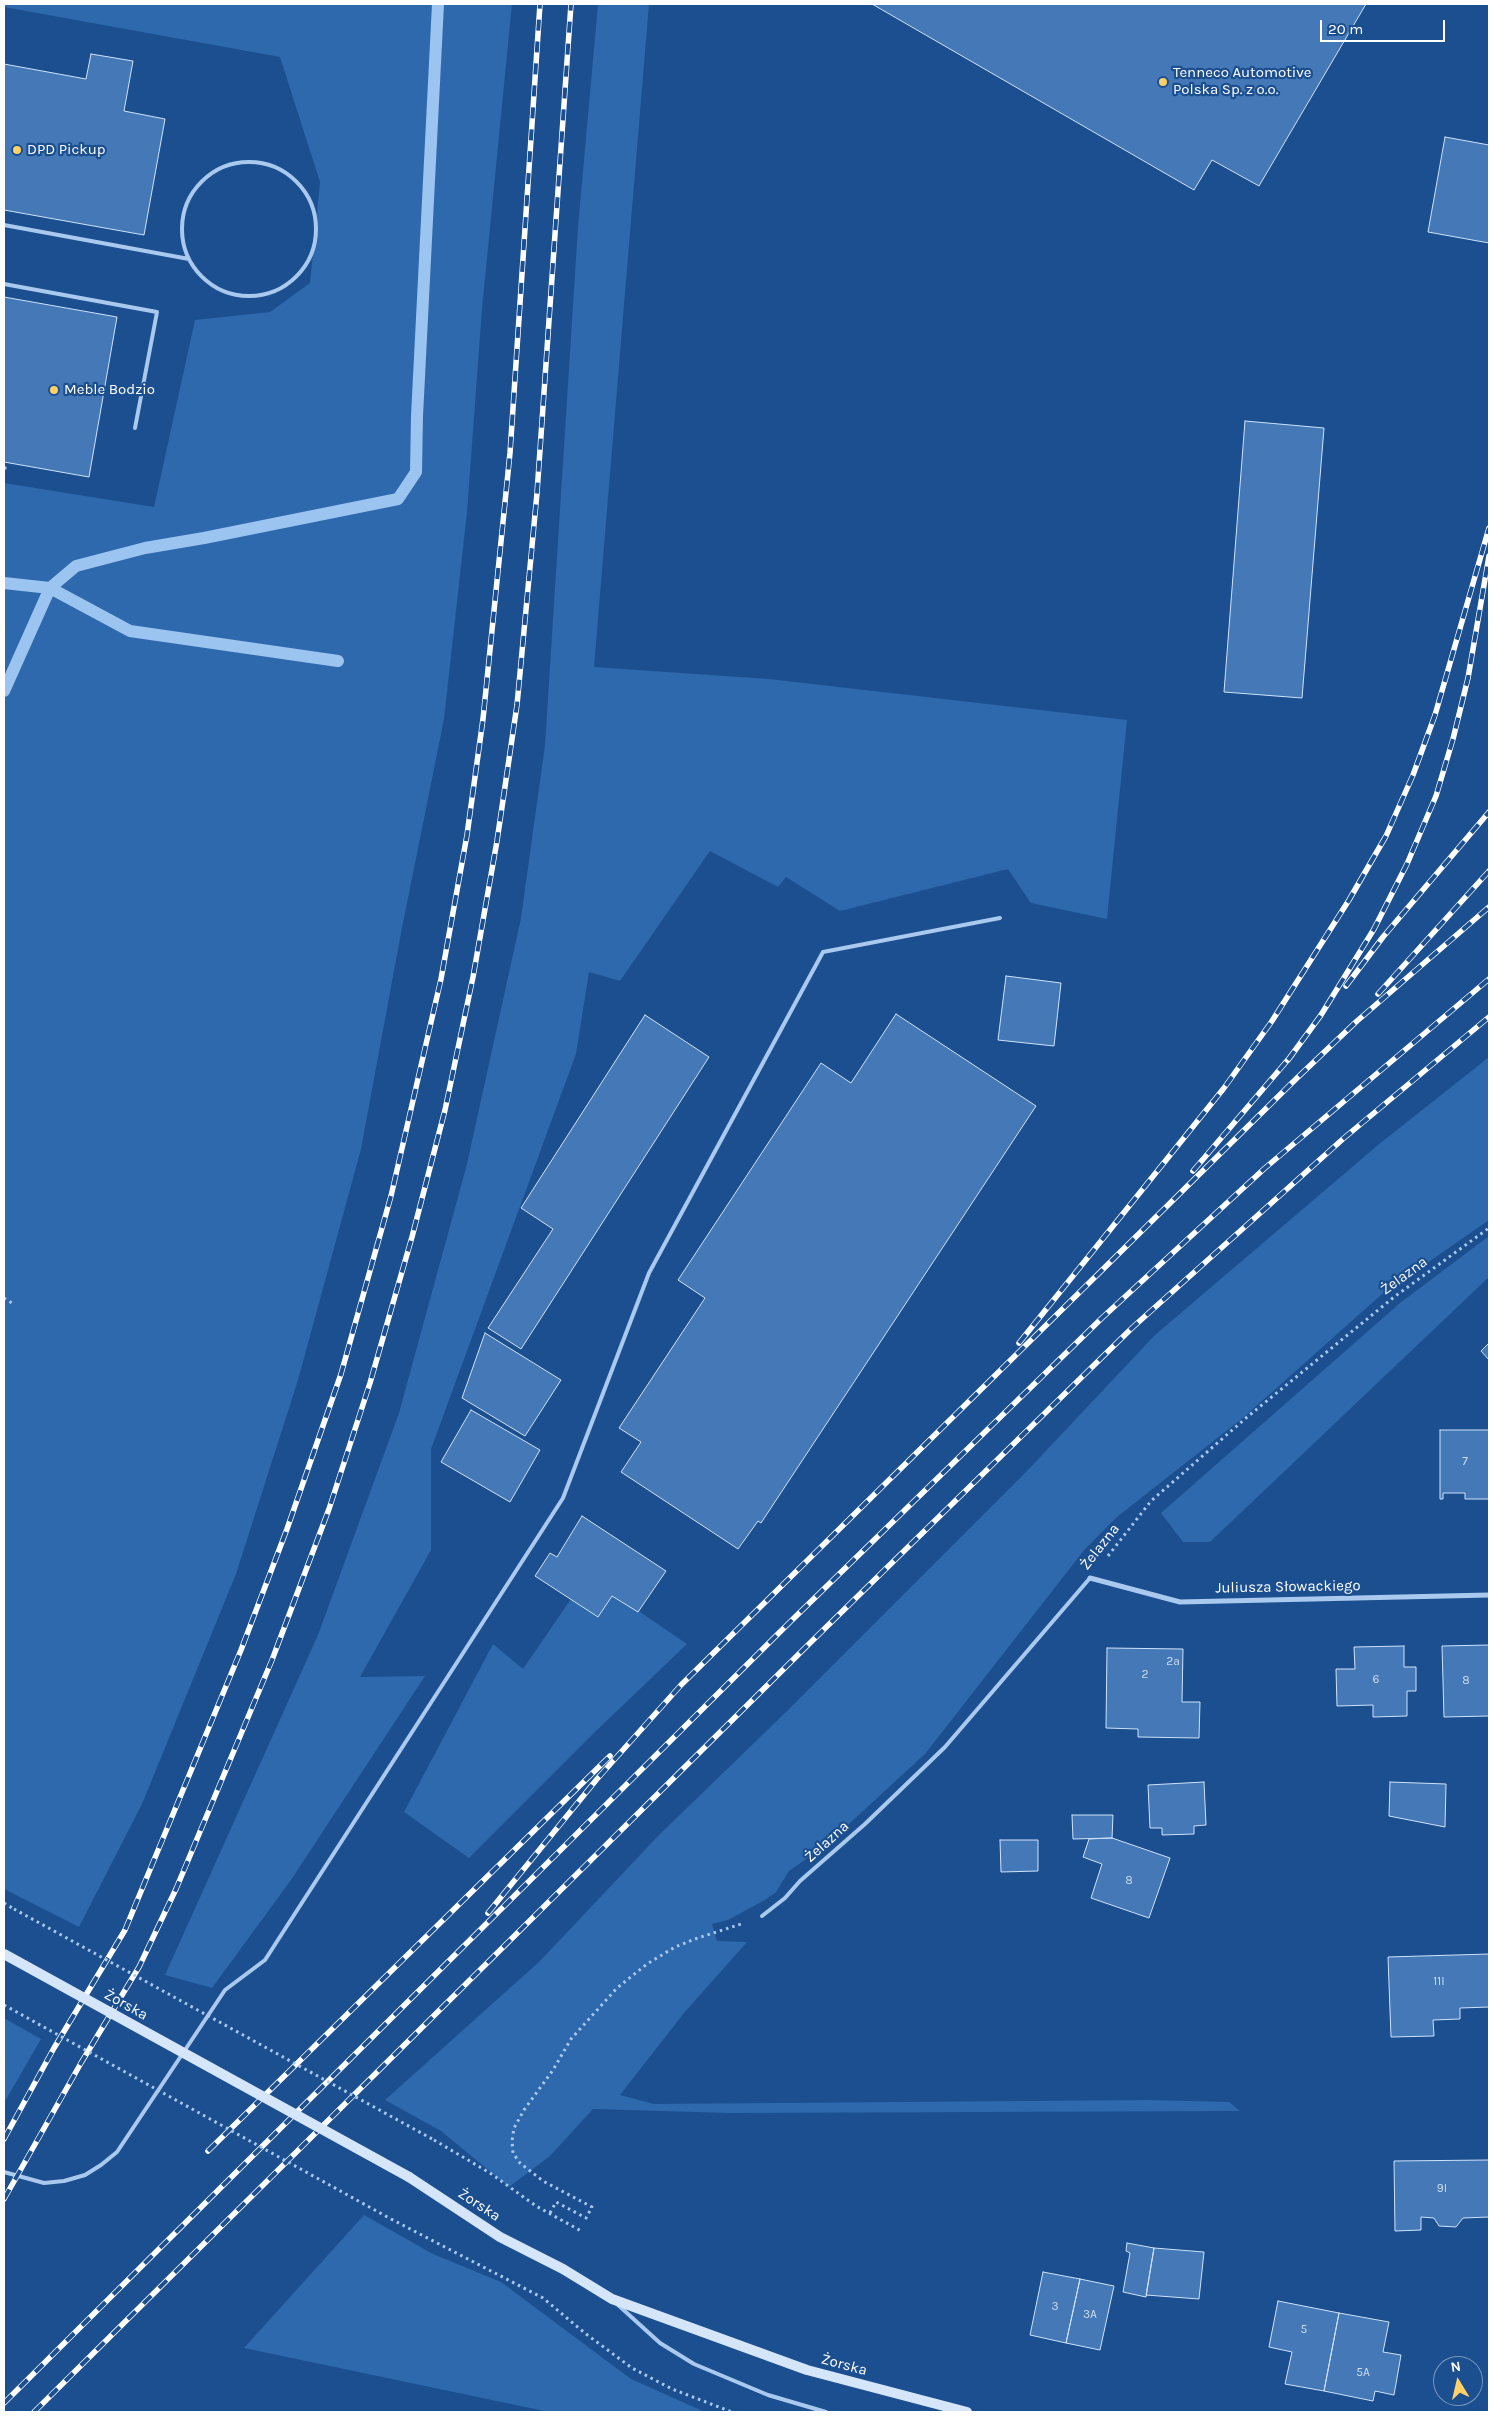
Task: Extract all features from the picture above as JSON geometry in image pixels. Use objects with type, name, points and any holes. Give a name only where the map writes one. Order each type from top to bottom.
[{"type":"main road","name":"Żorska","points":[[4,1954],[409,2178],[500,2236],[563,2269],[612,2299],[807,2370],[967,2412]]},
{"type":"street","name":"Juliusza Słowackiego","points":[[1090,1578],[1180,1602],[1489,1595]]},
{"type":"lane","points":[[4,226],[189,259],[201,276],[218,288],[238,295],[259,295],[279,288],[296,276],[308,259],[315,240],[315,216],[307,195],[292,177],[272,166],[250,162],[227,165],[207,176],[192,193],[183,214],[182,237],[189,259]]},
{"type":"lane","points":[[4,284],[157,312],[135,428]]},
{"type":"lane","points":[[4,2172],[44,2183],[64,2181],[85,2175],[102,2165],[117,2152],[225,1990],[264,1960],[563,1498],[649,1273],[823,952],[1000,918]]},
{"type":"lane","name":"Żelazna","points":[[762,1916],[785,1898],[800,1881],[865,1824],[945,1747],[1090,1578]]},
{"type":"lane","points":[[612,2299],[660,2343],[694,2364],[768,2395],[826,2412]]},
{"type":"path","points":[[4,468],[9,468]]},
{"type":"path","name":"Żelazna","points":[[1090,1578],[1151,1501],[1246,1418],[1394,1297],[1489,1228]]},
{"type":"path","points":[[4,1298],[12,1303]]},
{"type":"path","points":[[4,1903],[434,2140],[583,2232]]},
{"type":"path","points":[[550,2213],[556,2202],[586,2218],[592,2207],[528,2171],[513,2153],[514,2128],[524,2110],[578,2032],[617,1988],[647,1964],[694,1938],[762,1916]]},
{"type":"path","points":[[4,2005],[391,2219],[543,2298],[632,2368],[672,2389],[732,2412]]},
{"type":"shaded area","points":[[4,4],[512,4],[482,309],[467,512],[444,719],[401,933],[361,1149],[298,1380],[236,1574],[142,1804],[79,1927],[4,1889],[4,483],[154,507],[195,320],[270,312],[310,283],[320,182],[280,57],[4,7]]},
{"type":"shaded area","points":[[598,4],[649,4],[594,667],[769,679],[1127,720],[1107,919],[1031,903],[1008,869],[840,911],[786,877],[778,887],[710,851],[620,981],[589,972],[576,1054],[431,1449],[431,1550],[360,1677],[425,1676],[291,1880],[212,1988],[165,1975],[318,1635],[399,1413],[467,1164],[521,918],[545,745],[578,227]]},
{"type":"shaded area","points":[[1489,1057],[1489,1220],[1381,1295],[1244,1417],[1117,1517],[1085,1549],[925,1754],[825,1846],[789,1871],[776,1892],[728,1920],[712,1924],[717,1941],[747,1942],[684,2013],[620,2095],[654,2104],[1150,2100],[1229,2102],[1240,2111],[729,2113],[593,2109],[550,2156],[509,2187],[441,2131],[385,2100],[540,1961],[658,1836],[787,1711],[1026,1472],[1155,1335],[1378,1145]]},
{"type":"shaded area","points":[[1489,1236],[1489,1277],[1210,1542],[1183,1542],[1161,1513],[1400,1303]]},
{"type":"shaded area","points":[[612,1596],[640,1612],[687,1644],[596,1731],[469,1858],[404,1812],[493,1644],[523,1669],[571,1599]]},
{"type":"shaded area","points":[[4,2018],[41,2039],[4,2103]]},
{"type":"shaded area","points":[[364,2215],[433,2254],[501,2282],[631,2379],[705,2412],[549,2412],[244,2348]]},
{"type":"building","name":"Tenneco Automotive Polska Sp. z o.o.","points":[[872,4],[1366,4],[1259,186],[1212,160],[1194,190]]},
{"type":"building","points":[[91,54],[133,61],[124,111],[165,119],[144,235],[4,210],[4,64],[86,79]]},
{"type":"building","points":[[1445,137],[1489,145],[1489,243],[1428,232]]},
{"type":"building","name":"Meble Bodzio","points":[[4,297],[117,317],[89,477],[4,462]]},
{"type":"building","points":[[1245,421],[1324,428],[1302,698],[1224,692]]},
{"type":"building","points":[[1006,976],[1061,983],[1054,1046],[998,1040]]},
{"type":"building","points":[[896,1014],[1036,1106],[761,1523],[758,1521],[738,1549],[621,1472],[641,1442],[619,1428],[705,1298],[678,1280],[821,1063],[851,1083]]},
{"type":"building","points":[[645,1015],[709,1057],[521,1349],[488,1328],[553,1229],[521,1208]]},
{"type":"building","points":[[485,1333],[561,1380],[525,1436],[462,1398]]},
{"type":"building","points":[[1489,1343],[1489,1360],[1481,1351]]},
{"type":"building","points":[[471,1410],[540,1450],[510,1502],[441,1462]]},
{"type":"building","points":[[1440,1430],[1489,1430],[1489,1499],[1465,1499],[1465,1493],[1443,1493],[1443,1499],[1440,1499]]},
{"type":"building","points":[[582,1516],[666,1571],[638,1612],[612,1596],[598,1617],[535,1576],[550,1553],[557,1557]]},
{"type":"building","points":[[1489,1645],[1489,1716],[1444,1717],[1442,1646]]},
{"type":"building","points":[[1404,1646],[1404,1667],[1416,1667],[1416,1691],[1407,1691],[1407,1716],[1373,1717],[1373,1705],[1337,1706],[1336,1669],[1355,1669],[1354,1647]]},
{"type":"building","points":[[1107,1648],[1183,1649],[1182,1702],[1200,1702],[1199,1738],[1138,1737],[1138,1729],[1106,1728]]},
{"type":"building","points":[[1204,1782],[1206,1825],[1194,1826],[1194,1834],[1162,1835],[1162,1828],[1150,1828],[1148,1785]]},
{"type":"building","points":[[1390,1782],[1446,1784],[1445,1827],[1389,1816]]},
{"type":"building","points":[[1072,1815],[1113,1815],[1112,1838],[1073,1839]]},
{"type":"building","points":[[1112,1838],[1170,1858],[1149,1918],[1091,1898],[1102,1864],[1083,1857],[1089,1839]]},
{"type":"building","points":[[1000,1840],[1038,1840],[1038,1871],[1001,1872]]},
{"type":"building","points":[[1489,1954],[1489,2007],[1460,2008],[1460,2019],[1433,2020],[1434,2036],[1391,2037],[1388,1957]]},
{"type":"building","points":[[1489,2160],[1489,2217],[1463,2218],[1456,2227],[1439,2226],[1434,2218],[1421,2217],[1421,2230],[1395,2231],[1394,2161]]},
{"type":"building","points":[[1127,2243],[1154,2248],[1146,2297],[1123,2292],[1130,2253],[1126,2251]]},
{"type":"building","points":[[1154,2248],[1204,2252],[1199,2299],[1146,2295]]},
{"type":"building","points":[[1043,2272],[1080,2279],[1066,2343],[1030,2335]]},
{"type":"building","points":[[1080,2279],[1114,2286],[1100,2350],[1066,2343]]},
{"type":"building","points":[[1278,2301],[1339,2313],[1324,2391],[1285,2384],[1292,2352],[1269,2347]]},
{"type":"building","points":[[1339,2313],[1389,2322],[1383,2352],[1401,2355],[1394,2395],[1375,2391],[1373,2401],[1324,2391]]},
{"type":"waterway","points":[[4,691],[50,588],[76,566],[145,548],[398,499],[416,472],[417,416],[438,4]]},
{"type":"waterway","points":[[4,583],[50,588],[130,631],[338,661]]},
{"type":"railway","points":[[4,2139],[54,2048],[125,1930],[241,1650],[287,1529],[341,1374],[391,1196],[441,979],[467,835],[483,719],[510,453],[540,4]]},
{"type":"railway","points":[[4,2199],[81,2063],[139,1967],[176,1889],[272,1660],[329,1509],[370,1383],[412,1237],[445,1110],[473,977],[497,841],[517,705],[537,493],[571,4]]},
{"type":"railway","points":[[1019,1343],[1224,1088],[1272,1021],[1349,900],[1386,836],[1413,775],[1435,715],[1489,528]]},
{"type":"railway","points":[[1288,1060],[1321,1015],[1374,929],[1407,864],[1436,796],[1468,678],[1489,556]]},
{"type":"railway","points":[[1346,986],[1383,937],[1489,812]]},
{"type":"railway","points":[[1378,994],[1489,871]]},
{"type":"railway","points":[[488,1913],[597,1779],[681,1685],[1297,1078],[1357,1021],[1489,907]]},
{"type":"railway","points":[[4,2403],[790,1622],[1103,1317],[1265,1168],[1489,979]]},
{"type":"railway","points":[[34,2412],[811,1642],[1133,1327],[1344,1138],[1489,1017]]},
{"type":"railway","points":[[1193,1171],[1292,1055]]},
{"type":"railway","points":[[208,2151],[610,1756]]},
{"type":"place","name":"Tenneco Automotive Polska Sp. z o.o.","points":[[1163,82]]},
{"type":"place","name":"DPD Pickup","points":[[17,150]]},
{"type":"place","name":"Meble Bodzio","points":[[54,390]]}]
